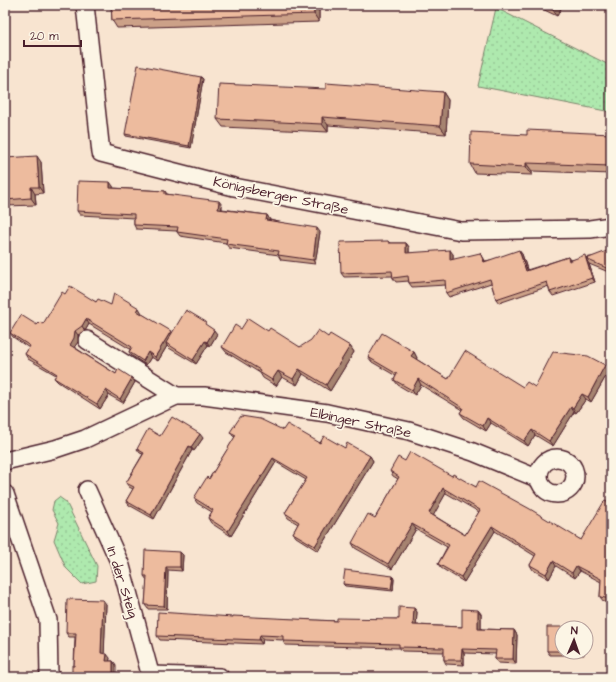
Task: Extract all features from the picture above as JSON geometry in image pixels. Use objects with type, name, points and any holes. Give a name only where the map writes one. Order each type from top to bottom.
[{"type":"street","name":"Königsberger Straße","points":[[85,5],[101,153],[234,187],[461,231],[590,230],[611,226]]},
{"type":"street","points":[[87,340],[176,396]]},
{"type":"street","name":"Elbinger Straße","points":[[5,462],[55,449],[85,439],[176,396],[204,396],[327,413],[409,431],[473,452],[539,479]]},
{"type":"street","name":"In der Steig","points":[[88,490],[121,566],[151,676]]},
{"type":"street","points":[[5,494],[48,620],[49,677]]},
{"type":"street","points":[[151,676],[220,677]]},
{"type":"green space","points":[[496,8],[611,66],[611,112],[478,86]]},
{"type":"green space","points":[[59,497],[66,502],[97,566],[96,581],[82,584],[66,568],[54,540],[59,523],[52,510],[54,501]]},
{"type":"building","points":[[111,5],[313,5],[314,14],[112,20]]},
{"type":"building","points":[[542,5],[555,5],[553,10]]},
{"type":"building","points":[[138,65],[201,77],[189,146],[125,134]]},
{"type":"building","points":[[326,83],[443,92],[440,126],[322,117],[322,124],[217,119],[219,84],[326,89]]},
{"type":"building","points":[[527,130],[611,134],[611,166],[526,163],[526,167],[470,164],[471,132],[527,135]]},
{"type":"building","points":[[37,156],[39,187],[31,187],[31,198],[5,200],[5,158]]},
{"type":"building","points":[[78,181],[110,182],[110,188],[165,191],[165,194],[219,201],[218,209],[267,215],[266,220],[317,228],[313,260],[278,255],[279,251],[226,244],[227,239],[177,232],[178,227],[134,225],[134,214],[77,211]]},
{"type":"building","points":[[388,241],[389,243],[406,243],[406,253],[450,250],[450,260],[480,253],[484,262],[519,250],[526,271],[568,257],[569,261],[585,255],[592,278],[550,292],[547,282],[496,299],[490,279],[446,293],[445,280],[409,283],[408,276],[393,278],[392,271],[341,273],[340,242]]},
{"type":"building","points":[[607,251],[611,254],[611,270],[586,259]]},
{"type":"building","points":[[70,286],[96,302],[98,299],[111,305],[114,293],[139,308],[137,311],[171,331],[155,357],[148,352],[143,361],[129,352],[132,347],[86,319],[82,326],[75,331],[74,338],[70,345],[116,374],[118,369],[132,378],[120,399],[106,390],[97,404],[54,378],[57,374],[25,354],[30,346],[10,333],[21,315],[37,325],[40,322],[43,324],[62,292],[65,294]]},
{"type":"building","points":[[186,310],[206,322],[205,324],[214,330],[193,360],[166,343]]},
{"type":"building","points":[[248,318],[268,331],[270,328],[300,347],[311,340],[318,330],[328,337],[330,334],[350,346],[326,385],[299,369],[293,379],[278,371],[272,380],[259,372],[260,370],[222,347],[235,325],[241,329]]},
{"type":"building","points":[[382,333],[414,352],[411,356],[448,379],[465,351],[523,387],[527,382],[535,387],[553,352],[588,356],[605,365],[588,397],[582,394],[573,408],[571,407],[549,441],[532,430],[524,441],[487,418],[483,426],[460,413],[463,408],[418,379],[412,390],[394,380],[397,374],[368,357]]},
{"type":"building","points":[[241,416],[260,419],[283,430],[287,424],[320,443],[324,436],[345,448],[347,443],[370,456],[315,546],[293,533],[299,522],[285,513],[307,478],[273,458],[228,531],[208,518],[213,510],[194,498],[207,477],[209,479],[236,435],[230,432]]},
{"type":"building","points":[[172,417],[200,434],[191,447],[189,446],[151,515],[126,501],[134,487],[126,483],[144,453],[137,449],[148,429],[160,436]]},
{"type":"building","points":[[611,418],[611,429],[606,426]]},
{"type":"building","points":[[410,452],[452,476],[453,474],[476,487],[479,481],[530,509],[581,540],[605,500],[611,503],[611,599],[600,597],[601,579],[576,566],[572,573],[553,561],[546,574],[530,565],[536,554],[492,526],[461,577],[438,564],[449,545],[412,524],[388,564],[352,543],[368,514],[375,518],[399,477],[390,471],[398,457],[405,461]],"holes":[[[443,488],[480,510],[465,535],[429,513]]]},
{"type":"building","points":[[145,550],[180,552],[180,567],[166,567],[164,606],[145,605],[147,576],[144,576]]},
{"type":"building","points":[[345,570],[393,576],[391,589],[343,584]]},
{"type":"building","points":[[67,599],[103,600],[101,653],[107,654],[106,661],[113,661],[113,677],[72,677],[76,633],[66,633]]},
{"type":"building","points":[[399,607],[414,608],[413,625],[462,627],[462,609],[478,610],[478,629],[514,630],[513,659],[495,659],[496,650],[462,649],[461,660],[444,660],[444,648],[399,647],[399,644],[283,641],[283,636],[260,635],[259,640],[157,636],[158,612],[233,617],[337,621],[337,618],[399,619]]},
{"type":"building","points":[[547,627],[554,627],[554,651],[547,651]]}]
